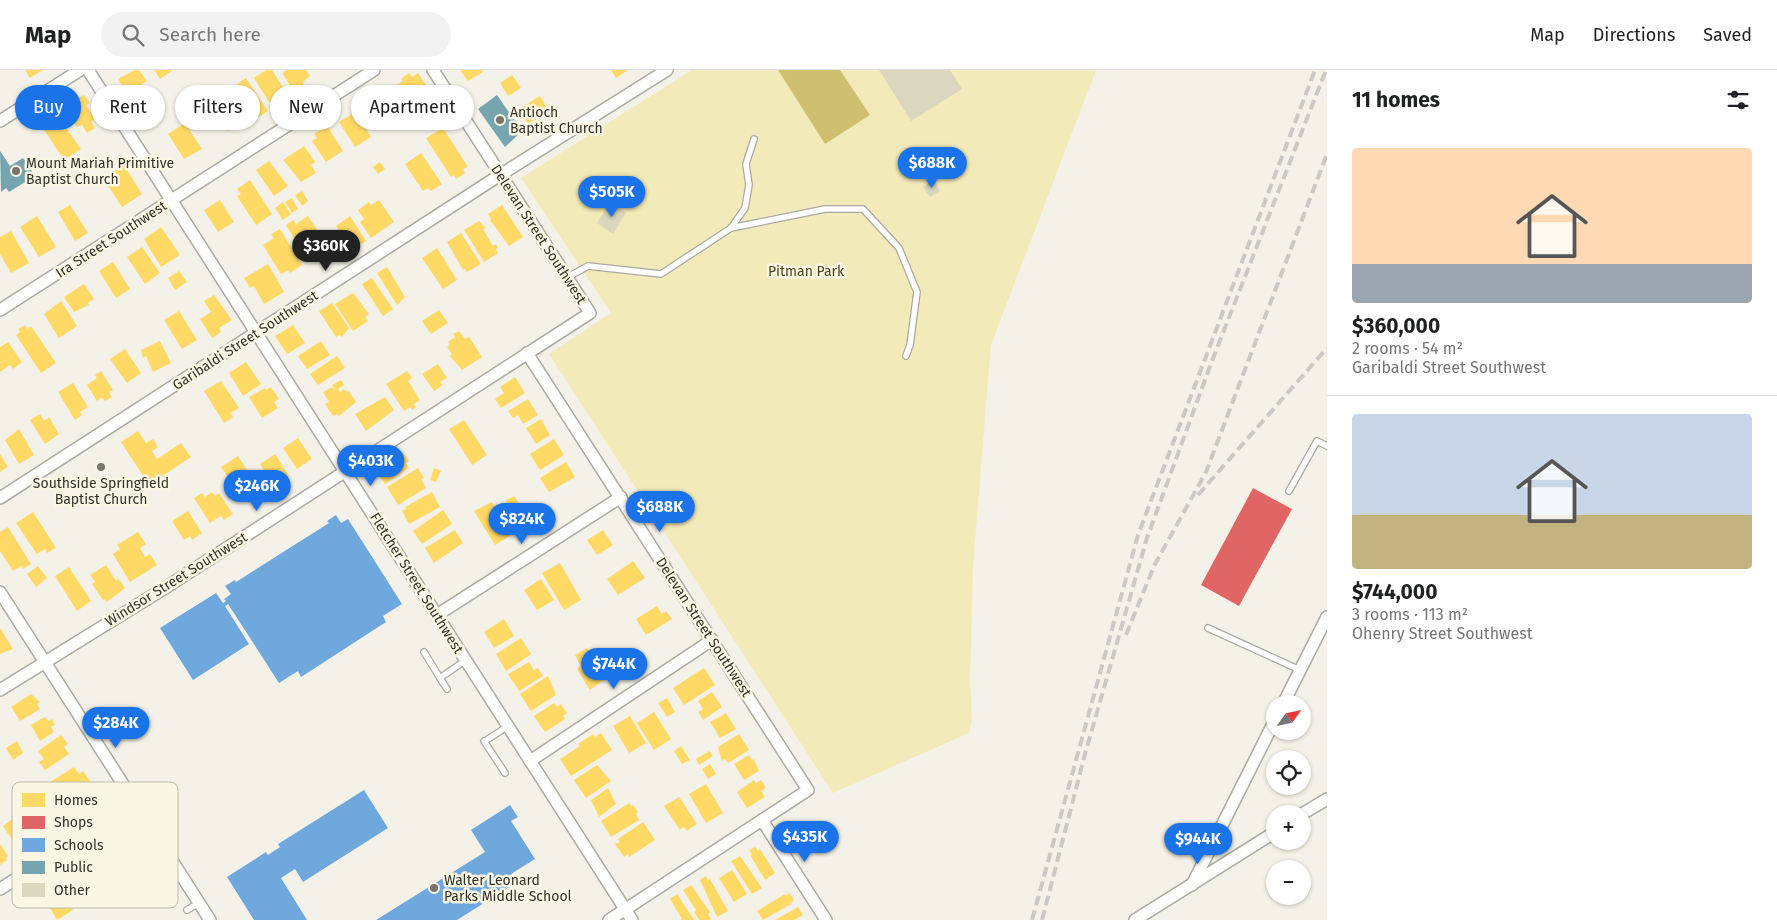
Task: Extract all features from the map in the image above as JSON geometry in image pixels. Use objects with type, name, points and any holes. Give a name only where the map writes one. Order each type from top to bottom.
[{"type":"street","points":[[0,121],[80,70]]},
{"type":"street","name":"Fletcher Street Southwest","points":[[88,70],[632,920]]},
{"type":"street","name":"Ira Street Southwest","points":[[0,310],[374,70]]},
{"type":"street","name":"Delevan Street Southwest","points":[[433,70],[590,313],[527,353],[808,790],[762,820]]},
{"type":"street","name":"Garibaldi Street Southwest","points":[[0,498],[500,175],[667,70]]},
{"type":"street","name":"Windsor Street Southwest","points":[[0,690],[168,586],[527,353]]},
{"type":"street","points":[[437,615],[621,497]]},
{"type":"street","points":[[0,592],[121,782]]},
{"type":"street","points":[[1288,695],[1327,616]]},
{"type":"street","points":[[530,761],[712,640]]},
{"type":"street","points":[[1192,885],[1266,738]]},
{"type":"street","points":[[1311,809],[1327,799]]},
{"type":"street","points":[[609,920],[762,820],[826,920]]},
{"type":"street","points":[[1135,920],[1266,838]]},
{"type":"street","points":[[178,871],[210,920]]},
{"type":"street","points":[[0,890],[12,882]]},
{"type":"lane","points":[[568,277],[588,266],[661,274],[731,228],[745,208],[749,185],[746,164],[754,139]]},
{"type":"lane","points":[[731,228],[825,209],[863,208],[899,248],[917,292],[910,345],[906,356]]},
{"type":"lane","points":[[1289,491],[1317,441],[1327,446]]},
{"type":"lane","points":[[1208,628],[1300,670]]},
{"type":"lane","points":[[424,652],[447,689]]},
{"type":"lane","points":[[440,678],[466,660]]},
{"type":"lane","points":[[505,773],[486,740],[508,726]]},
{"type":"lane","points":[[187,910],[199,903]]},
{"type":"green space","name":"Pitman Park","points":[[692,70],[1096,70],[991,345],[973,566],[970,679],[972,719],[969,733],[833,793],[549,354],[611,313],[521,178]]},
{"type":"shaded area","points":[[778,70],[840,70],[870,115],[825,144]]},
{"type":"building: Homes","points":[[25,70],[43,70],[30,78]]},
{"type":"building: Homes","points":[[135,70],[139,70],[147,81],[140,85],[122,85],[118,79]]},
{"type":"building: Homes","points":[[154,70],[173,70],[160,79]]},
{"type":"building: Homes","points":[[266,70],[272,70],[282,85],[270,85],[269,102],[254,78]]},
{"type":"building: Homes","points":[[287,70],[306,70],[310,76],[302,85],[290,85],[282,73]]},
{"type":"building: Homes","points":[[460,70],[482,70],[483,72],[468,81]]},
{"type":"building: Homes","points":[[611,70],[628,70],[616,78]]},
{"type":"building: Homes","points":[[409,73],[412,77],[418,73],[426,85],[397,85],[403,81],[401,79]]},
{"type":"building: Homes","points":[[512,75],[521,88],[508,96],[500,83]]},
{"type":"building: Homes","points":[[246,78],[251,85],[238,85]]},
{"type":"building: Homes","points":[[84,95],[90,103],[86,105],[91,113],[92,130],[87,133],[81,125],[81,96]]},
{"type":"building: Homes","points":[[540,96],[549,111],[528,124],[519,109]]},
{"type":"building: Homes","points":[[260,99],[268,111],[260,116]]},
{"type":"building: Homes","points":[[351,114],[351,130],[367,130],[371,137],[355,147],[341,125],[341,121]]},
{"type":"building: Homes","points":[[175,129],[190,130],[202,149],[184,159],[168,134]]},
{"type":"building: Homes","points":[[44,130],[68,130],[81,149],[64,160]]},
{"type":"building: Homes","points":[[320,130],[330,130],[343,151],[326,162],[312,141],[317,138],[314,134]]},
{"type":"building: Homes","points":[[440,130],[444,130],[468,167],[463,169],[465,173],[456,179],[454,175],[451,177],[426,138]]},
{"type":"building: Homes","points":[[304,146],[315,162],[311,165],[316,173],[301,182],[283,160]]},
{"type":"building: Homes","points":[[421,153],[442,184],[431,191],[428,188],[423,191],[405,164]]},
{"type":"building: Homes","points":[[269,161],[288,186],[274,196],[256,170]]},
{"type":"building: Homes","points":[[380,162],[385,169],[378,174],[373,167]]},
{"type":"building: Homes","points":[[124,165],[142,194],[122,207],[107,184],[116,179],[112,173]]},
{"type":"building: Homes","points":[[250,180],[272,214],[256,225],[237,196],[241,194],[237,189]]},
{"type":"building: Homes","points":[[302,191],[308,201],[302,206],[295,195]]},
{"type":"building: Homes","points":[[292,198],[298,209],[292,213],[285,202]]},
{"type":"building: Homes","points":[[220,200],[234,222],[218,232],[204,210]]},
{"type":"building: Homes","points":[[379,200],[394,222],[371,238],[360,222],[364,219],[358,210],[369,202],[371,205]]},
{"type":"building: Homes","points":[[283,202],[291,214],[283,220],[275,208]]},
{"type":"building: Homes","points":[[70,205],[88,233],[75,241],[58,212]]},
{"type":"building: Homes","points":[[502,205],[523,237],[509,246],[490,220],[488,214]]},
{"type":"building: Homes","points":[[37,216],[56,247],[39,257],[20,227]]},
{"type":"building: Homes","points":[[308,216],[327,245],[320,250],[322,253],[309,262],[286,225],[293,220],[296,224]]},
{"type":"building: Homes","points":[[350,216],[366,241],[351,250],[336,226]]},
{"type":"building: Homes","points":[[479,221],[486,228],[483,229],[493,246],[496,244],[498,247],[496,249],[498,253],[484,262],[464,230]]},
{"type":"building: Homes","points":[[161,227],[180,255],[161,267],[144,239]]},
{"type":"building: Homes","points":[[280,229],[302,265],[290,273],[288,270],[281,274],[263,245],[274,238],[271,234]]},
{"type":"building: Homes","points":[[11,231],[29,263],[11,273],[0,254],[0,237]]},
{"type":"building: Homes","points":[[461,233],[481,264],[467,272],[465,269],[463,270],[447,242]]},
{"type":"building: Homes","points":[[142,247],[160,273],[145,284],[127,257]]},
{"type":"building: Homes","points":[[437,248],[457,280],[443,289],[422,258]]},
{"type":"building: Homes","points":[[113,262],[130,289],[116,298],[99,271]]},
{"type":"building: Homes","points":[[268,264],[284,292],[264,304],[254,286],[250,288],[244,278]]},
{"type":"building: Homes","points":[[387,267],[405,297],[397,305],[377,273]]},
{"type":"building: Homes","points":[[179,271],[187,282],[175,290],[168,278]]},
{"type":"building: Homes","points":[[372,278],[393,309],[383,316],[362,284]]},
{"type":"building: Homes","points":[[84,284],[94,299],[88,303],[89,305],[74,312],[64,297]]},
{"type":"building: Homes","points":[[353,293],[369,314],[365,317],[368,321],[353,331],[335,304]]},
{"type":"building: Homes","points":[[214,295],[232,320],[219,328],[221,332],[212,338],[200,319],[211,312],[204,301]]},
{"type":"building: Homes","points":[[61,301],[77,326],[59,338],[44,314]]},
{"type":"building: Homes","points":[[332,303],[349,328],[342,337],[340,335],[336,337],[319,311]]},
{"type":"building: Homes","points":[[439,310],[448,323],[431,334],[422,321]]},
{"type":"building: Homes","points":[[179,311],[197,340],[182,349],[164,320]]},
{"type":"building: Homes","points":[[25,325],[27,329],[31,326],[56,363],[41,373],[16,335],[20,332],[18,329]]},
{"type":"building: Homes","points":[[293,325],[305,343],[287,354],[275,336]]},
{"type":"building: Homes","points":[[459,331],[465,339],[469,337],[482,357],[462,370],[450,356],[452,354],[447,347],[450,345],[448,342],[455,337],[453,334]]},
{"type":"building: Homes","points":[[160,341],[171,363],[153,372],[146,356],[143,358],[141,350]]},
{"type":"building: Homes","points":[[321,341],[330,355],[307,369],[298,356]]},
{"type":"building: Homes","points":[[8,342],[22,362],[13,369],[10,365],[0,372],[0,347]]},
{"type":"building: Homes","points":[[125,349],[141,373],[127,383],[110,359]]},
{"type":"building: Homes","points":[[337,356],[345,368],[318,385],[310,374]]},
{"type":"building: Homes","points":[[246,362],[261,384],[243,396],[229,373]]},
{"type":"building: Homes","points":[[438,364],[447,378],[440,382],[443,385],[434,391],[422,374]]},
{"type":"building: Homes","points":[[101,371],[113,390],[109,392],[112,397],[105,401],[102,397],[97,401],[87,385],[97,378],[95,375]]},
{"type":"building: Homes","points":[[407,371],[412,378],[408,381],[420,400],[414,404],[416,407],[412,410],[410,407],[404,411],[386,384]]},
{"type":"building: Homes","points":[[515,377],[525,393],[501,408],[495,399],[504,393],[500,387]]},
{"type":"building: Homes","points":[[341,380],[344,385],[338,389],[340,392],[344,389],[347,392],[349,391],[356,402],[339,416],[337,414],[333,416],[325,404],[329,402],[323,392],[332,387],[336,391],[332,385]]},
{"type":"building: Homes","points":[[221,381],[239,408],[231,413],[233,417],[224,423],[204,391]]},
{"type":"building: Homes","points":[[73,383],[88,407],[80,412],[82,415],[75,420],[58,392]]},
{"type":"building: Homes","points":[[271,387],[279,399],[274,402],[278,408],[262,418],[249,397],[265,388],[266,390]]},
{"type":"building: Homes","points":[[385,397],[394,410],[366,431],[355,414]]},
{"type":"building: Homes","points":[[528,399],[538,415],[523,424],[518,415],[513,418],[508,411]]},
{"type":"building: Homes","points":[[40,414],[44,421],[49,417],[59,434],[45,444],[30,420]]},
{"type":"building: Homes","points":[[541,419],[550,435],[536,444],[526,428]]},
{"type":"building: Homes","points":[[464,420],[487,455],[472,465],[449,429]]},
{"type":"building: Homes","points":[[19,429],[34,455],[19,464],[5,440]]},
{"type":"building: Homes","points":[[138,431],[146,443],[153,439],[158,447],[152,451],[157,459],[181,443],[191,457],[149,485],[121,442]]},
{"type":"building: Homes","points":[[298,438],[312,459],[297,469],[283,448]]},
{"type":"building: Homes","points":[[554,439],[564,455],[540,470],[530,454]]},
{"type":"building: Homes","points":[[403,453],[409,461],[406,463],[409,468],[385,484],[376,470]]},
{"type":"building: Homes","points":[[0,454],[8,467],[0,472]]},
{"type":"building: Homes","points":[[275,454],[289,476],[274,485],[260,464]]},
{"type":"building: Homes","points":[[238,456],[257,485],[240,496],[221,467]]},
{"type":"building: Homes","points":[[566,462],[575,477],[549,492],[540,478]]},
{"type":"building: Homes","points":[[418,468],[424,478],[421,479],[426,488],[398,505],[387,487]]},
{"type":"building: Homes","points":[[434,468],[441,471],[436,482],[430,480]]},
{"type":"building: Homes","points":[[212,492],[215,496],[219,493],[233,514],[224,520],[221,516],[210,523],[194,498],[202,493],[205,497]]},
{"type":"building: Homes","points":[[432,492],[440,507],[409,524],[402,511],[406,509],[405,507]]},
{"type":"building: Homes","points":[[514,496],[532,521],[531,525],[515,532],[503,512],[508,508],[506,500]]},
{"type":"building: Homes","points":[[492,502],[513,534],[495,545],[474,511]]},
{"type":"building: Homes","points":[[443,510],[452,524],[422,544],[413,531]]},
{"type":"building: Homes","points":[[188,511],[202,533],[192,540],[190,536],[184,540],[172,521]]},
{"type":"building: Homes","points":[[33,512],[56,548],[47,553],[45,549],[37,554],[16,523]]},
{"type":"building: Homes","points":[[8,527],[31,564],[23,569],[21,566],[13,571],[0,551],[0,532]]},
{"type":"building: Homes","points":[[455,530],[463,543],[434,563],[425,548]]},
{"type":"building: Homes","points":[[603,530],[613,545],[597,555],[587,540]]},
{"type":"building: Homes","points":[[138,532],[146,544],[140,548],[145,557],[150,554],[157,565],[130,582],[113,554],[120,549],[117,545]]},
{"type":"building: Homes","points":[[633,561],[645,578],[618,595],[607,579]]},
{"type":"building: Homes","points":[[560,563],[581,600],[564,610],[542,573]]},
{"type":"building: Homes","points":[[106,565],[116,581],[119,579],[125,588],[107,602],[105,599],[103,600],[92,584],[95,582],[90,575]]},
{"type":"building: Homes","points":[[38,566],[47,578],[36,587],[27,574]]},
{"type":"building: Homes","points":[[69,567],[91,601],[77,611],[55,576]]},
{"type":"building: Homes","points":[[541,579],[554,600],[537,610],[524,590]]},
{"type":"building: Homes","points":[[657,606],[662,614],[666,611],[672,619],[646,635],[636,619]]},
{"type":"building: Homes","points":[[504,619],[514,636],[494,648],[484,632]]},
{"type":"building: Homes","points":[[0,628],[13,649],[0,654]]},
{"type":"building: Homes","points":[[521,638],[531,654],[506,671],[496,654]]},
{"type":"building: Homes","points":[[587,648],[606,678],[590,690],[577,669],[581,666],[575,655]]},
{"type":"building: Homes","points":[[638,661],[643,669],[636,673],[631,665]]},
{"type":"building: Homes","points":[[529,662],[534,670],[538,668],[543,676],[519,691],[508,674]]},
{"type":"building: Homes","points":[[704,668],[715,685],[684,705],[673,688]]},
{"type":"building: Homes","points":[[548,676],[556,695],[531,711],[520,694]]},
{"type":"building: Homes","points":[[712,692],[722,707],[703,720],[698,712],[703,709],[698,701]]},
{"type":"building: Homes","points":[[31,694],[40,702],[37,704],[40,709],[20,721],[11,707]]},
{"type":"building: Homes","points":[[667,698],[675,712],[667,717],[658,703]]},
{"type":"building: Homes","points":[[554,703],[557,707],[561,704],[567,713],[563,716],[565,719],[545,732],[534,716]]},
{"type":"building: Homes","points":[[654,712],[671,739],[654,750],[637,723]]},
{"type":"building: Homes","points":[[726,713],[736,729],[720,738],[710,722]]},
{"type":"building: Homes","points":[[630,716],[646,743],[629,753],[613,726]]},
{"type":"building: Homes","points":[[45,717],[48,721],[52,719],[55,725],[51,727],[54,732],[40,741],[31,725]]},
{"type":"building: Homes","points":[[601,733],[612,750],[571,776],[560,759],[580,746],[578,744],[593,734],[595,737]]},
{"type":"building: Homes","points":[[739,734],[749,750],[728,763],[725,759],[722,761],[718,747]]},
{"type":"building: Homes","points":[[61,735],[68,744],[64,747],[69,754],[45,770],[39,762],[44,759],[38,751]]},
{"type":"building: Homes","points":[[17,741],[23,753],[13,760],[6,748]]},
{"type":"building: Homes","points":[[681,746],[690,760],[682,764],[674,751]]},
{"type":"building: Homes","points":[[709,751],[713,756],[699,765],[696,759]]},
{"type":"building: Homes","points":[[749,755],[752,760],[754,759],[759,771],[744,780],[734,764]]},
{"type":"building: Homes","points":[[710,764],[716,774],[708,779],[702,769]]},
{"type":"building: Homes","points":[[597,765],[611,781],[586,798],[574,780]]},
{"type":"building: Homes","points":[[74,767],[79,774],[83,771],[91,782],[50,782]]},
{"type":"building: Homes","points":[[754,780],[756,783],[761,780],[766,788],[761,791],[765,797],[747,808],[737,792]]},
{"type":"building: Homes","points":[[706,784],[723,813],[706,823],[689,794]]},
{"type":"building: Homes","points":[[608,788],[616,804],[599,817],[591,800]]},
{"type":"building: Homes","points":[[679,797],[697,824],[687,831],[684,827],[680,830],[664,806]]},
{"type":"building: Homes","points":[[629,803],[638,812],[636,814],[639,820],[611,837],[601,821]]},
{"type":"building: Homes","points":[[12,819],[12,840],[3,826]]},
{"type":"building: Homes","points":[[643,822],[655,840],[629,857],[628,854],[624,857],[615,844],[620,842],[618,839]]},
{"type":"building: Homes","points":[[0,844],[8,856],[7,860],[0,865]]},
{"type":"building: Homes","points":[[755,847],[758,851],[760,849],[775,873],[765,880],[750,855],[752,854],[749,850]]},
{"type":"building: Homes","points":[[740,856],[762,888],[752,894],[731,861]]},
{"type":"building: Homes","points":[[732,870],[747,894],[734,902],[719,878]]},
{"type":"building: Homes","points":[[706,876],[708,880],[710,879],[728,911],[717,917],[700,880]]},
{"type":"building: Homes","points":[[691,885],[710,912],[708,914],[711,919],[699,920],[694,912],[696,910],[683,890]]},
{"type":"building: Homes","points":[[790,893],[794,900],[791,904],[763,920],[757,911],[785,894],[786,896]]},
{"type":"building: Homes","points":[[677,894],[694,920],[680,920],[682,919],[670,899]]},
{"type":"building: Homes","points":[[798,907],[803,915],[794,920],[775,920]]},
{"type":"building: Homes","points":[[50,908],[72,908],[73,910],[57,920]]},
{"type":"building: Shops","points":[[1253,488],[1292,509],[1239,606],[1201,585]]},
{"type":"building: Schools","points":[[336,515],[341,523],[348,519],[402,604],[383,616],[386,622],[301,677],[298,671],[279,683],[228,604],[225,606],[249,644],[193,680],[160,628],[216,593],[223,603],[226,601],[224,599],[231,594],[225,586],[235,580],[236,582],[329,523],[327,521]]},
{"type":"building: Schools","points":[[364,790],[388,828],[303,882],[295,869],[281,878],[307,920],[254,920],[227,877],[266,852],[268,855],[280,847],[278,844]]},
{"type":"building: Schools","points":[[510,805],[518,817],[511,821],[535,859],[511,874],[516,883],[457,920],[376,920],[485,852],[471,830]]},
{"type":"building: Public","name":"Antioch Baptist Church","points":[[497,95],[522,131],[505,147],[478,109]]},
{"type":"building: Public","name":"Mount Mariah Primitive Baptist Church","points":[[0,151],[10,166],[23,158],[35,176],[9,192],[6,188],[1,192]]},
{"type":"building: Other","points":[[879,70],[950,70],[962,89],[911,121]]},
{"type":"building: Other","points":[[934,180],[940,191],[930,197],[923,187]]},
{"type":"building: Other","points":[[610,202],[626,213],[613,234],[597,223]]},
{"type":"railway","points":[[1032,920],[1138,535],[1315,70]]},
{"type":"railway","points":[[1042,920],[1085,754],[1147,538],[1212,361],[1326,70]]},
{"type":"railway","points":[[1126,635],[1154,566],[1206,472],[1327,154]]},
{"type":"railway","points":[[1198,495],[1327,348]]},
{"type":"place","name":"Antioch Baptist Church","points":[[500,120]]},
{"type":"place","name":"Mount Mariah Primitive Baptist Church","points":[[16,171]]},
{"type":"place","name":"Southside Springfield Baptist Church","points":[[101,467]]},
{"type":"place","name":"Walter Leonard Parks Middle School","points":[[434,888]]}]
